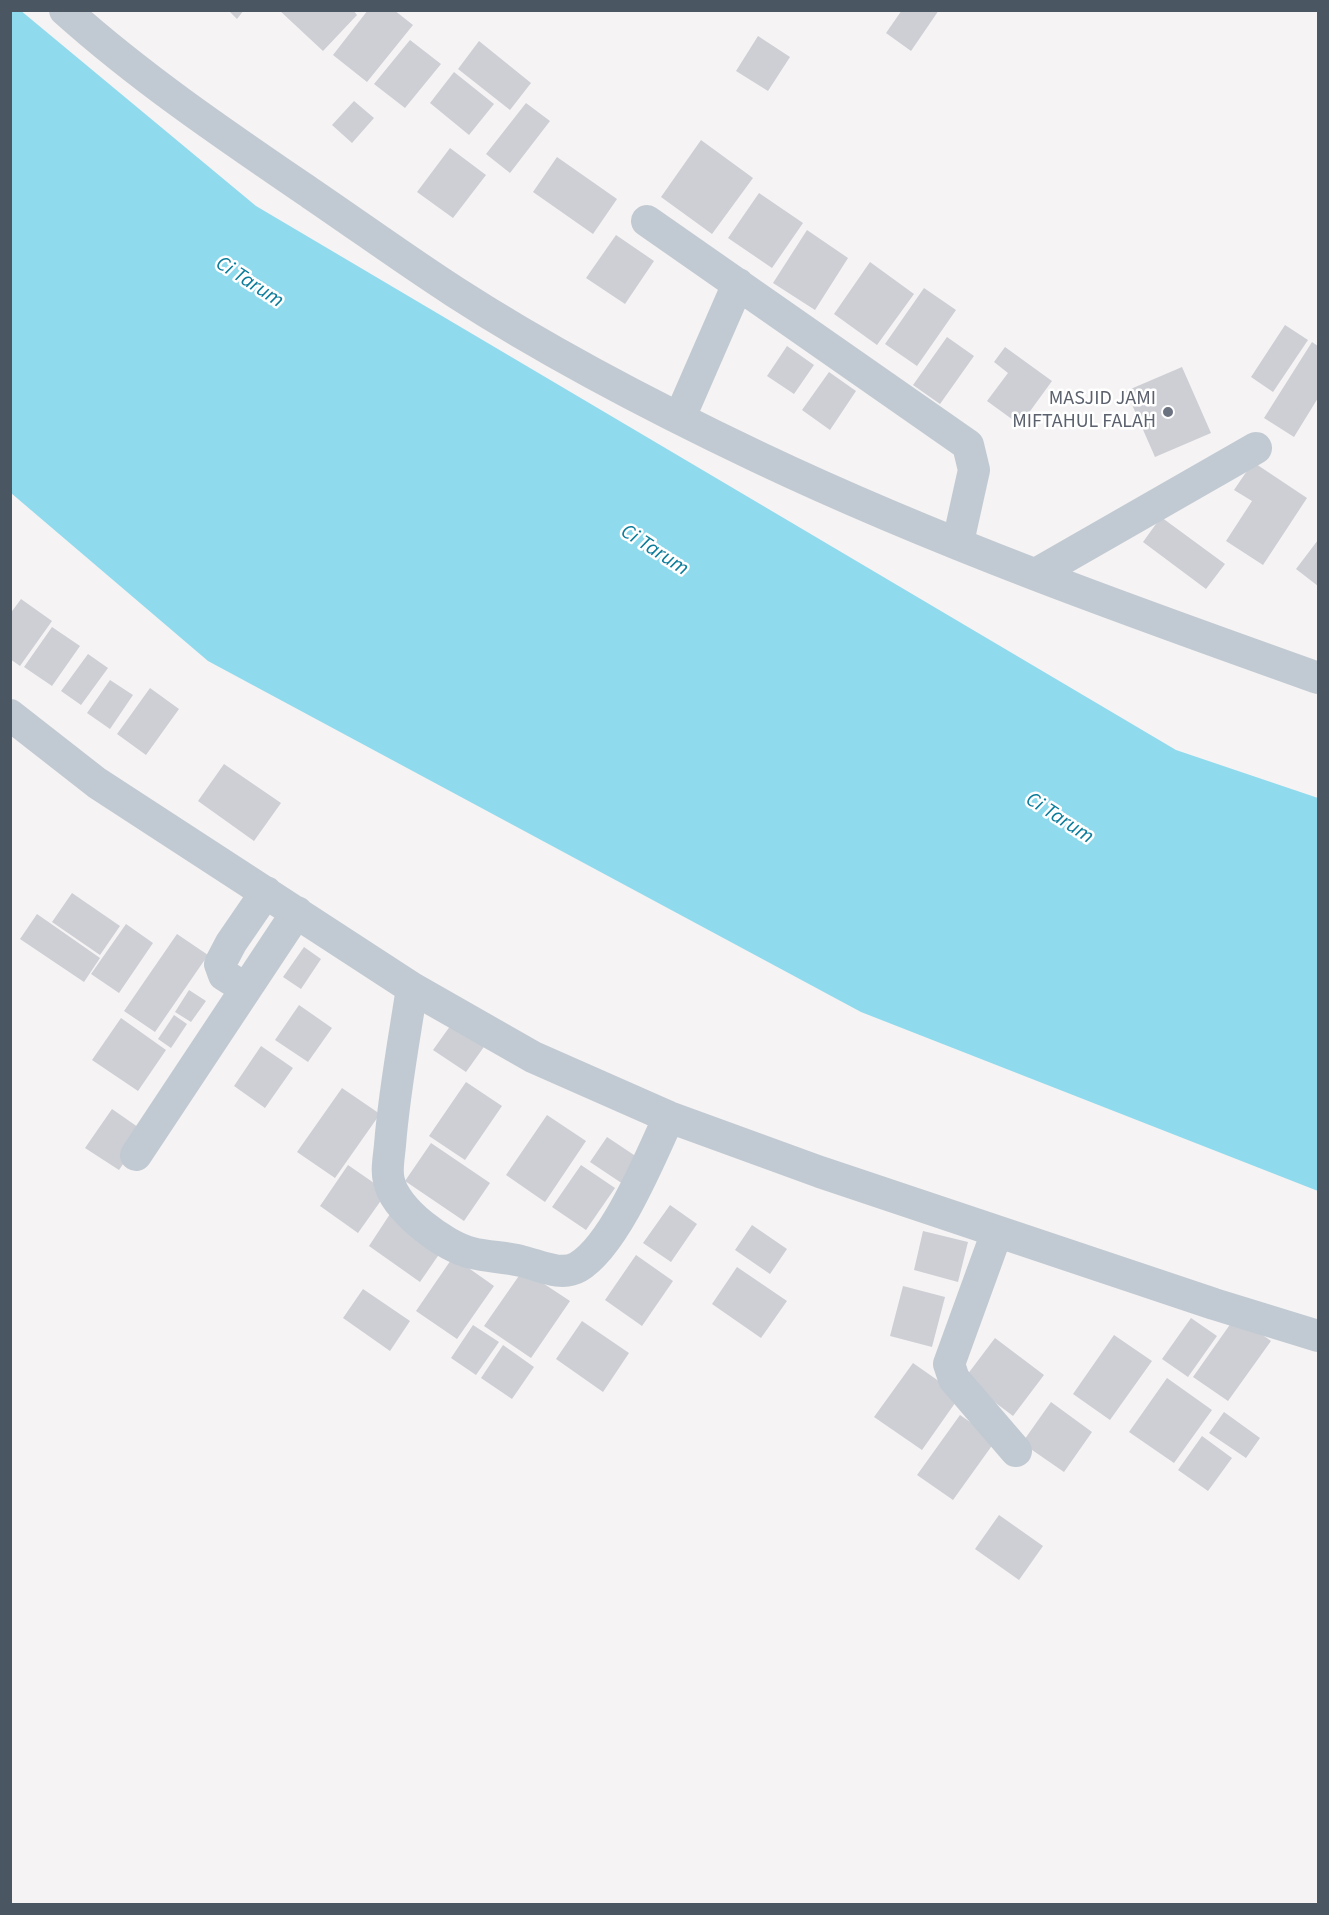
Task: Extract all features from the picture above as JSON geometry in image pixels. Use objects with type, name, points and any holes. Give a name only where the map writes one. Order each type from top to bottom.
[{"type":"street","points":[[65,10],[220,131],[456,293],[543,345],[758,457],[1036,574],[1318,678]]},
{"type":"street","points":[[647,221],[968,445],[974,470],[958,542]]},
{"type":"street","points":[[680,417],[738,284]]},
{"type":"street","points":[[1036,574],[1256,448]]},
{"type":"street","points":[[10,715],[97,783],[412,988],[533,1057],[669,1117],[820,1172],[1318,1336]]},
{"type":"street","points":[[246,989],[224,975],[220,964],[231,943],[266,892]]},
{"type":"street","points":[[136,1155],[297,912]]},
{"type":"street","points":[[412,988],[392,1125],[388,1179],[396,1199],[446,1244],[472,1253],[520,1261],[554,1270],[564,1271],[580,1266],[602,1242],[634,1194],[669,1117]]},
{"type":"street","points":[[998,1232],[949,1364],[954,1379],[1016,1451]]},
{"type":"water","name":"Ci Tarum","points":[[20,10],[256,206],[1176,750],[1318,798],[1318,1191],[861,1012],[208,661],[11,493],[10,11]]},
{"type":"building","points":[[228,10],[244,10],[237,19]]},
{"type":"building","points":[[279,10],[353,10],[357,15],[323,51]]},
{"type":"building","points":[[368,10],[394,10],[413,25],[367,82],[333,55]]},
{"type":"building","points":[[902,10],[939,10],[911,51],[886,33]]},
{"type":"building","points":[[758,36],[790,57],[768,91],[736,71]]},
{"type":"building","points":[[410,40],[441,64],[405,108],[374,84]]},
{"type":"building","points":[[479,41],[531,83],[510,110],[458,69]]},
{"type":"building","points":[[454,72],[494,104],[469,135],[430,103]]},
{"type":"building","points":[[354,101],[374,118],[352,143],[332,125]]},
{"type":"building","points":[[526,103],[550,121],[510,173],[486,154]]},
{"type":"building","points":[[701,140],[753,178],[712,234],[661,197]]},
{"type":"building","points":[[450,148],[486,175],[453,218],[417,192]]},
{"type":"building","points":[[557,157],[617,199],[593,234],[533,192]]},
{"type":"building","points":[[759,193],[803,223],[772,268],[728,238]]},
{"type":"building","points":[[807,230],[848,258],[815,310],[773,283]]},
{"type":"building","points":[[616,235],[654,261],[625,304],[586,278]]},
{"type":"building","points":[[870,262],[914,294],[877,345],[834,314]]},
{"type":"building","points":[[924,288],[956,310],[917,366],[885,344]]},
{"type":"building","points":[[1285,325],[1308,340],[1273,392],[1251,377]]},
{"type":"building","points":[[947,337],[974,356],[940,404],[913,385]]},
{"type":"building","points":[[1312,342],[1318,346],[1318,398],[1294,437],[1264,418]]},
{"type":"building","points":[[787,346],[814,365],[794,394],[767,376]]},
{"type":"building","points":[[1005,347],[1052,381],[1020,425],[987,401],[1008,373],[994,362]]},
{"type":"building","name":"MASJID JAMI MIFTAHUL FALAH","points":[[1182,367],[1211,433],[1155,457],[1126,391]]},
{"type":"building","points":[[829,372],[856,391],[830,430],[802,410]]},
{"type":"building","points":[[1253,462],[1307,498],[1263,565],[1226,541],[1252,501],[1234,490]]},
{"type":"building","points":[[1161,517],[1225,564],[1206,589],[1143,542]]},
{"type":"building","points":[[1318,540],[1318,586],[1296,569]]},
{"type":"building","points":[[21,599],[52,621],[20,666],[10,659],[10,614]]},
{"type":"building","points":[[52,627],[80,646],[52,686],[24,667]]},
{"type":"building","points":[[88,654],[108,668],[81,705],[61,691]]},
{"type":"building","points":[[110,680],[133,695],[110,729],[87,713]]},
{"type":"building","points":[[150,688],[179,709],[146,755],[117,734]]},
{"type":"building","points":[[224,764],[281,803],[254,841],[198,801]]},
{"type":"building","points":[[72,893],[120,926],[100,955],[52,922]]},
{"type":"building","points":[[37,914],[100,958],[84,982],[20,939]]},
{"type":"building","points":[[126,924],[153,943],[119,993],[91,974]]},
{"type":"building","points":[[177,934],[208,955],[155,1032],[124,1011]]},
{"type":"building","points":[[304,947],[321,959],[301,989],[283,977]]},
{"type":"building","points":[[189,990],[206,1001],[191,1022],[175,1012]]},
{"type":"building","points":[[299,1005],[332,1028],[308,1062],[275,1040]]},
{"type":"building","points":[[174,1015],[187,1024],[171,1048],[158,1039]]},
{"type":"building","points":[[121,1018],[166,1050],[138,1091],[92,1060]]},
{"type":"building","points":[[453,1022],[486,1044],[466,1072],[433,1050]]},
{"type":"building","points":[[261,1046],[293,1068],[265,1108],[234,1086]]},
{"type":"building","points":[[466,1082],[502,1106],[465,1160],[429,1136]]},
{"type":"building","points":[[342,1088],[380,1114],[335,1178],[297,1152]]},
{"type":"building","points":[[112,1109],[145,1132],[119,1170],[85,1148]]},
{"type":"building","points":[[547,1115],[586,1141],[545,1202],[506,1175]]},
{"type":"building","points":[[607,1137],[640,1159],[623,1184],[590,1162]]},
{"type":"building","points":[[431,1143],[490,1183],[464,1221],[405,1181]]},
{"type":"building","points":[[348,1165],[387,1192],[358,1233],[320,1206]]},
{"type":"building","points":[[581,1165],[615,1188],[586,1230],[552,1207]]},
{"type":"building","points":[[670,1205],[697,1224],[671,1262],[643,1243]]},
{"type":"building","points":[[390,1214],[442,1250],[420,1282],[369,1246]]},
{"type":"building","points":[[752,1225],[787,1249],[770,1274],[735,1250]]},
{"type":"building","points":[[923,1231],[968,1242],[958,1282],[914,1270]]},
{"type":"building","points":[[636,1255],[673,1281],[642,1326],[605,1300]]},
{"type":"building","points":[[453,1257],[494,1286],[457,1339],[416,1311]]},
{"type":"building","points":[[737,1267],[787,1301],[761,1338],[712,1304]]},
{"type":"building","points":[[523,1270],[570,1301],[531,1358],[484,1326]]},
{"type":"building","points":[[903,1286],[945,1297],[932,1347],[890,1336]]},
{"type":"building","points":[[363,1289],[410,1321],[390,1351],[343,1318]]},
{"type":"building","points":[[1236,1316],[1271,1341],[1228,1401],[1193,1377]]},
{"type":"building","points":[[1191,1318],[1217,1336],[1188,1377],[1162,1359]]},
{"type":"building","points":[[582,1321],[629,1353],[603,1392],[556,1359]]},
{"type":"building","points":[[473,1325],[499,1342],[476,1375],[451,1358]]},
{"type":"building","points":[[1114,1335],[1152,1361],[1110,1420],[1073,1394]]},
{"type":"building","points":[[995,1338],[1044,1375],[1013,1416],[964,1379]]},
{"type":"building","points":[[503,1345],[534,1367],[512,1399],[481,1378]]},
{"type":"building","points":[[913,1363],[960,1396],[922,1450],[874,1417]]},
{"type":"building","points":[[1167,1378],[1212,1410],[1174,1463],[1129,1432]]},
{"type":"building","points":[[1051,1402],[1092,1432],[1064,1472],[1022,1443]]},
{"type":"building","points":[[1224,1412],[1260,1438],[1246,1458],[1209,1433]]},
{"type":"building","points":[[960,1415],[996,1440],[953,1500],[917,1475]]},
{"type":"building","points":[[1202,1436],[1232,1458],[1208,1491],[1178,1470]]},
{"type":"building","points":[[999,1515],[1043,1546],[1019,1580],[975,1549]]},
{"type":"place","name":"MASJID JAMI MIFTAHUL FALAH","points":[[1168,412]]}]
